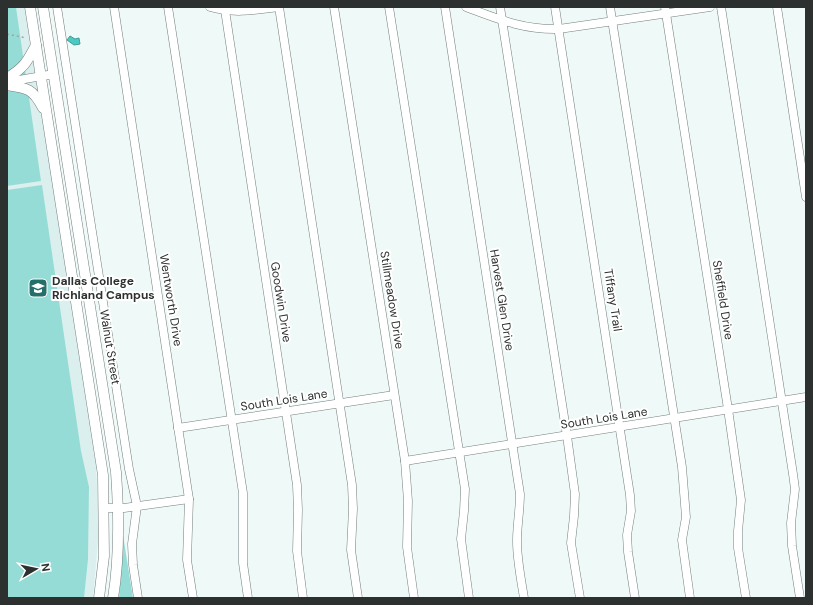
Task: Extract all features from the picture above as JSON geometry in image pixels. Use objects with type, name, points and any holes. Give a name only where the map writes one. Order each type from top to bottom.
[{"type":"main road","points":[[30,7],[103,475],[104,556],[99,598]]},
{"type":"main road","name":"Walnut Street","points":[[43,7],[116,472],[118,556],[113,598]]},
{"type":"main road","points":[[7,78],[18,71],[26,63],[36,45]]},
{"type":"main road","points":[[7,83],[24,88],[35,94],[47,115]]},
{"type":"street","points":[[57,7],[129,469],[138,506],[132,544],[138,598]]},
{"type":"street","name":"Wentworth Drive","points":[[114,7],[189,499],[187,560],[193,598]]},
{"type":"street","points":[[168,7],[243,493],[243,563],[248,598]]},
{"type":"street","points":[[213,7],[225,10],[253,11],[279,7],[352,485],[353,508],[351,550],[358,598]]},
{"type":"street","name":"Stillmeadow Drive","points":[[334,7],[405,461],[408,501],[407,547],[414,598]]},
{"type":"street","points":[[389,7],[465,489],[461,539],[469,598]]},
{"type":"street","name":"Harvest Glen Drive","points":[[445,7],[520,494],[517,540],[524,598]]},
{"type":"street","points":[[466,7],[501,20],[528,28],[542,30],[612,21],[665,10],[710,7]]},
{"type":"street","points":[[500,7],[575,494],[571,543],[580,598]]},
{"type":"street","name":"Tiffany Trail","points":[[555,7],[630,495],[631,511],[627,535],[635,598]]},
{"type":"street","points":[[610,7],[682,467],[686,516],[682,540],[690,598]]},
{"type":"street","points":[[721,7],[795,489],[791,523],[792,546],[800,598]]},
{"type":"street","points":[[777,7],[806,197]]},
{"type":"street","name":"Goodwin Drive","points":[[225,10],[297,485],[297,551],[303,598]]},
{"type":"street","name":"Sheffield Drive","points":[[665,10],[741,500],[738,548],[746,598]]},
{"type":"street","points":[[7,83],[54,74]]},
{"type":"street","name":"South Lois Lane","points":[[178,428],[394,395]]},
{"type":"street","name":"South Lois Lane","points":[[405,461],[806,397]]},
{"type":"street","points":[[104,508],[118,509],[189,499]]},
{"type":"path","points":[[7,34],[26,38]]},
{"type":"shaded area","name":"Dallas College Richland Campus","points":[[7,7],[25,7],[96,466],[99,530],[93,598],[7,598]]},
{"type":"shaded area","points":[[7,7],[16,7],[41,181],[7,186]]},
{"type":"shaded area","points":[[70,36],[75,39],[79,38],[80,44],[74,45],[67,40]]},
{"type":"shaded area","name":"Dallas College Richland Campus","points":[[42,185],[81,451],[89,487],[88,559],[84,598],[7,598],[7,190]]},
{"type":"shaded area","points":[[123,535],[133,598],[119,598]]},
{"type":"place","name":"Dallas College Richland Campus","points":[[38,288]]}]
